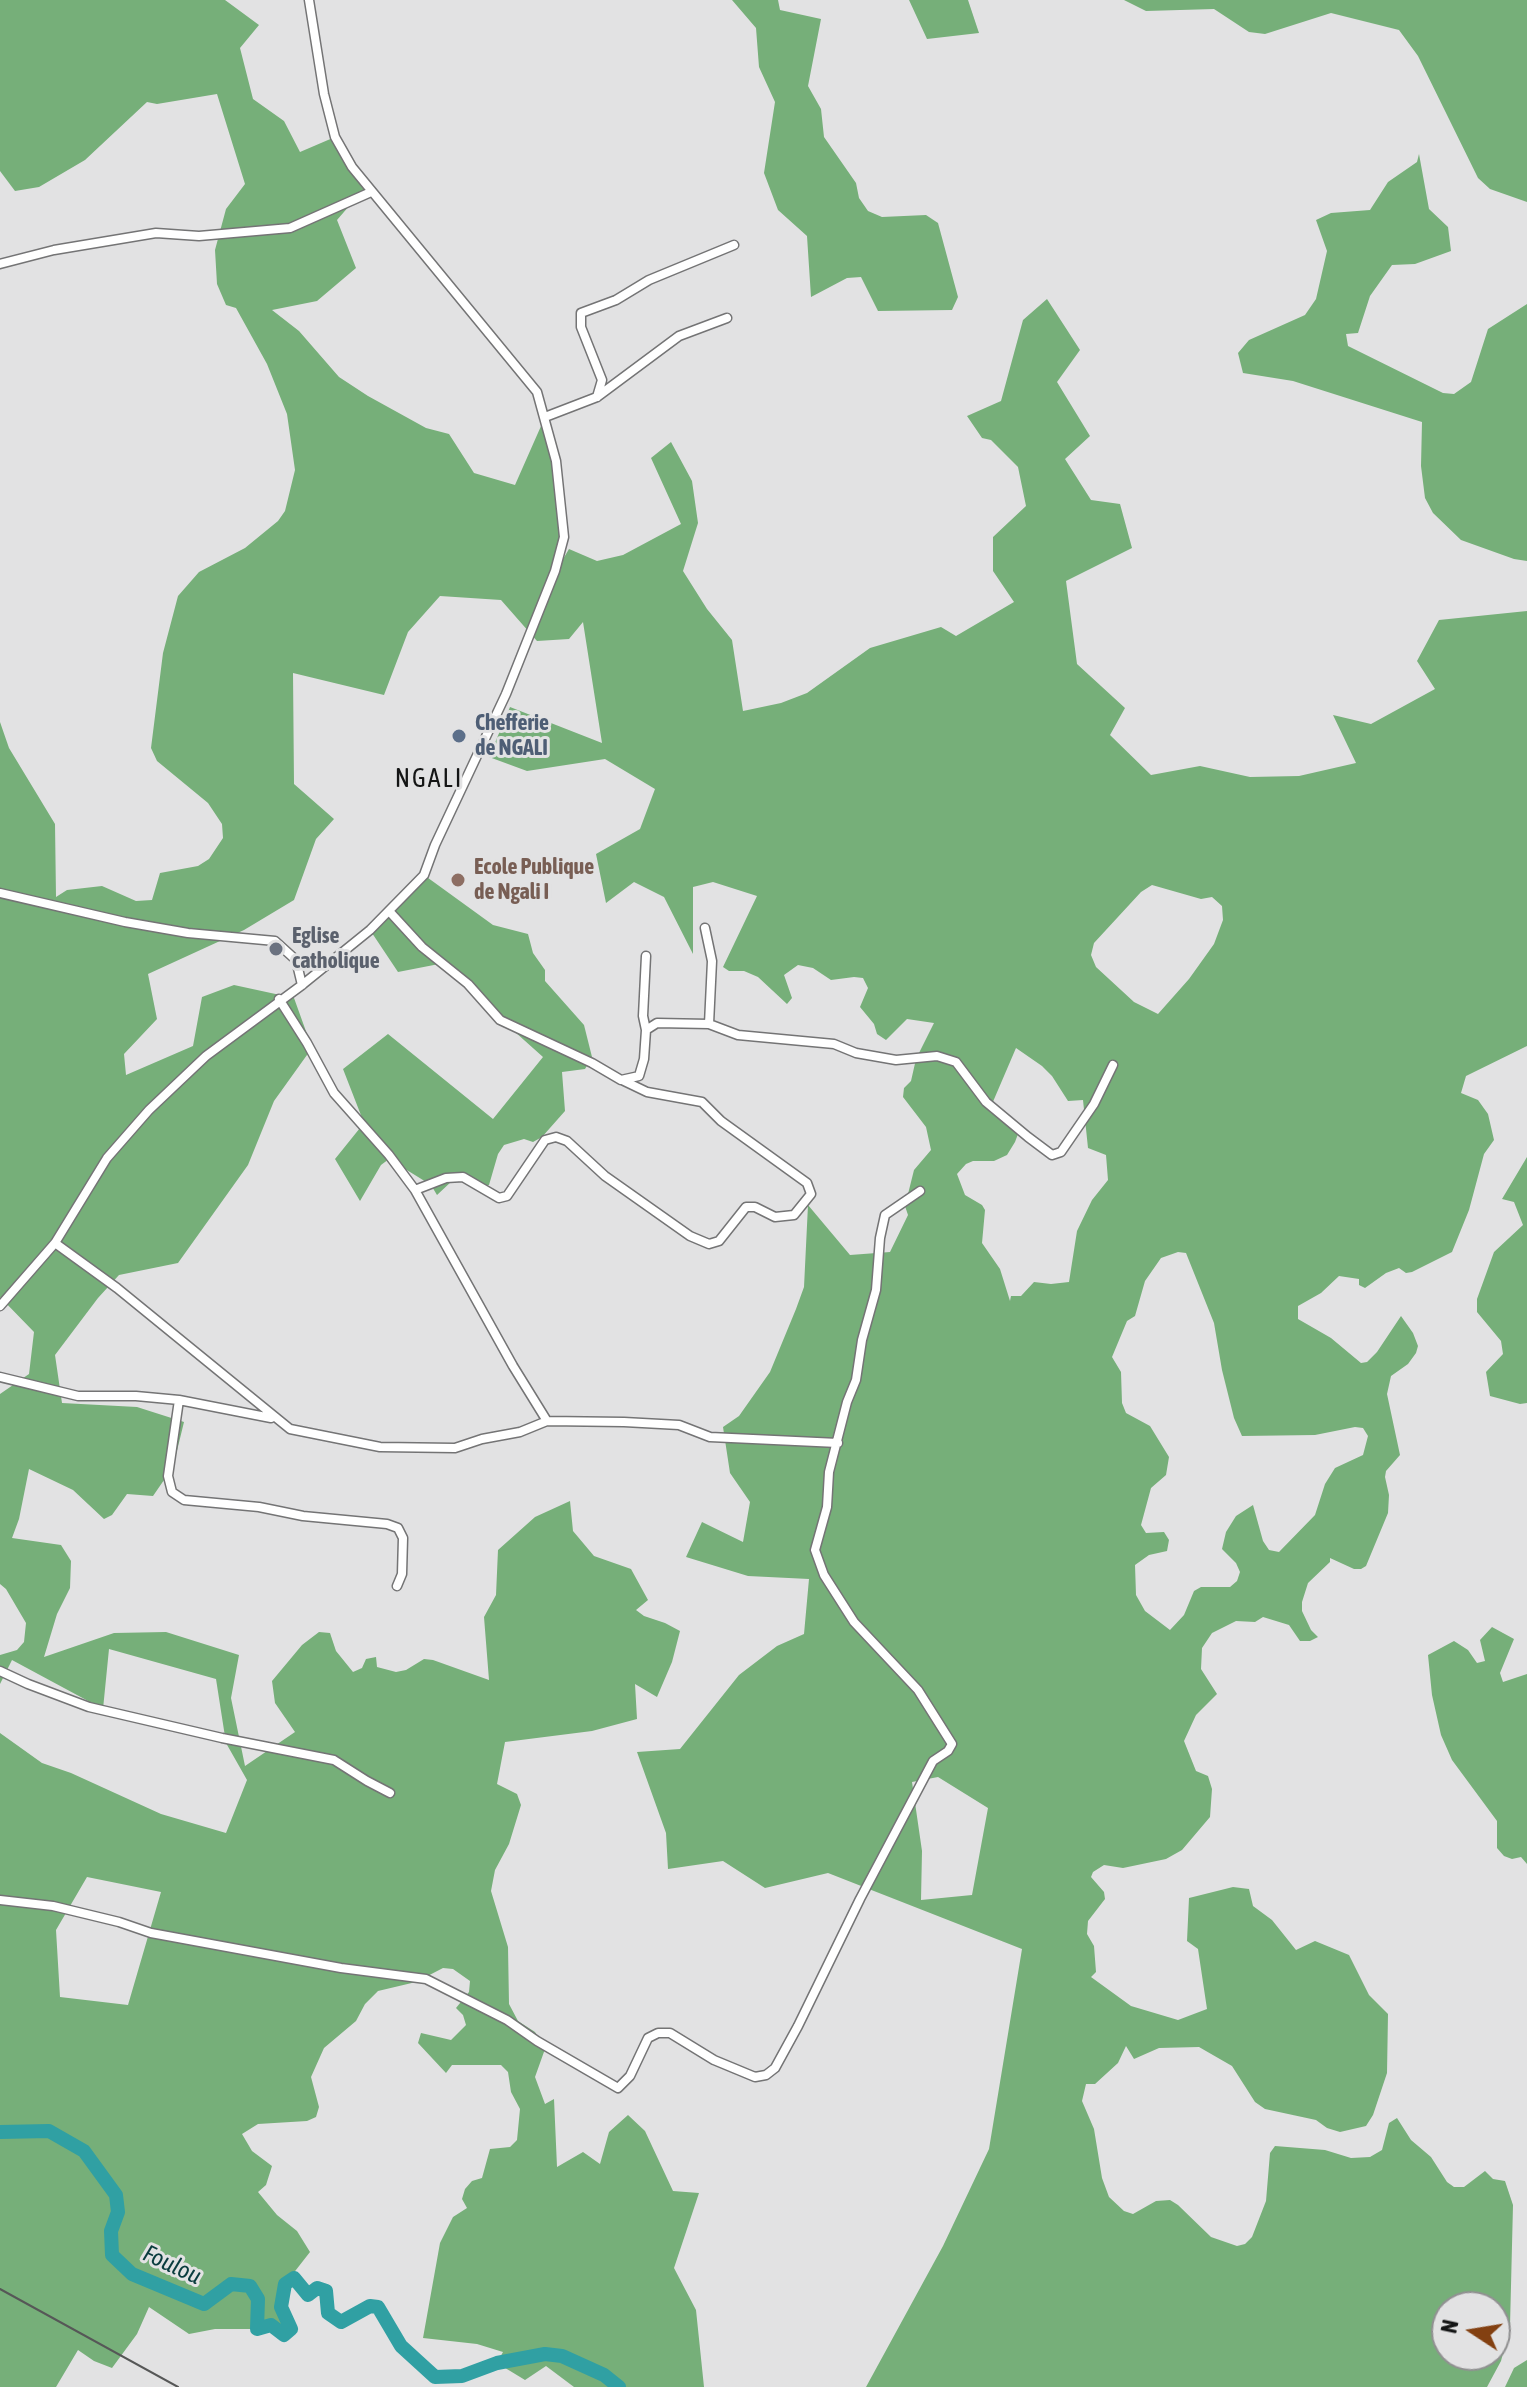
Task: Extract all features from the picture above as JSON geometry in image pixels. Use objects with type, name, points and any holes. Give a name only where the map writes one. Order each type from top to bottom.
[{"type":"street","points":[[0,1306],[55,1243],[107,1158],[149,1110],[206,1056],[370,930],[424,875],[506,694],[555,571],[564,537],[556,461],[537,392],[352,167],[335,137],[320,75],[309,0]]},
{"type":"street","points":[[0,264],[54,250],[156,233],[199,236],[290,228],[371,192]]},
{"type":"street","points":[[597,397],[602,380],[581,327],[581,313],[616,300],[649,280],[734,245]]},
{"type":"street","points":[[545,417],[597,397],[679,336],[727,318]]},
{"type":"street","points":[[0,893],[188,933],[275,941],[296,960],[302,985]]},
{"type":"street","points":[[389,911],[422,947],[468,984],[500,1020],[647,1092],[702,1102],[721,1121],[807,1183],[811,1194],[794,1215],[775,1217],[755,1207],[746,1207],[719,1241],[709,1244],[690,1236],[605,1176],[567,1141],[556,1137],[545,1140],[507,1196],[499,1198],[463,1177],[446,1178],[415,1190]]},
{"type":"street","points":[[705,928],[712,961],[709,1024]]},
{"type":"street","points":[[621,1080],[639,1076],[644,1059],[646,956]]},
{"type":"street","points":[[279,999],[334,1093],[389,1155],[415,1190],[498,1341],[547,1421]]},
{"type":"street","points":[[646,1030],[657,1023],[709,1024],[738,1035],[834,1044],[856,1053],[896,1060],[937,1056],[956,1062],[986,1102],[1052,1155],[1061,1152],[1094,1104],[1113,1065]]},
{"type":"street","points":[[0,1900],[53,1906],[166,1936],[341,1968],[426,1979],[507,2020],[618,2088],[630,2076],[648,2038],[658,2033],[670,2033],[714,2060],[755,2077],[766,2075],[775,2068],[798,2026],[860,1899],[933,1761],[948,1751],[952,1744],[918,1690],[854,1622],[824,1575],[815,1550],[827,1507],[829,1472],[847,1402],[856,1380],[862,1340],[876,1290],[885,1215],[920,1191]]},
{"type":"street","points":[[55,1243],[117,1288],[290,1429],[380,1447],[455,1448],[520,1432],[547,1421],[679,1425],[710,1437],[838,1443]]},
{"type":"street","points":[[0,1377],[78,1396],[179,1400],[275,1419]]},
{"type":"street","points":[[179,1400],[168,1476],[172,1492],[184,1500],[259,1507],[398,1528],[403,1538],[402,1574],[397,1586]]},
{"type":"street","points":[[0,1671],[89,1707],[334,1760],[390,1793]]},
{"type":"green space","points":[[0,0],[225,0],[259,25],[240,48],[253,99],[284,121],[300,152],[335,137],[371,192],[350,205],[337,220],[356,268],[317,301],[272,310],[299,331],[339,377],[426,428],[449,434],[474,473],[515,485],[545,417],[556,461],[564,537],[559,566],[569,549],[597,561],[623,555],[681,524],[651,458],[671,442],[692,481],[698,523],[683,571],[707,609],[732,640],[743,711],[781,703],[807,693],[870,648],[941,627],[956,636],[1014,602],[993,571],[993,537],[1026,506],[1018,467],[991,440],[982,438],[967,416],[1001,401],[1023,320],[1047,299],[1080,350],[1057,382],[1090,436],[1065,459],[1091,500],[1120,504],[1132,548],[1066,581],[1077,664],[1125,708],[1110,735],[1151,775],[1200,766],[1250,777],[1299,776],[1356,763],[1333,715],[1371,724],[1435,689],[1417,661],[1439,620],[1527,611],[1527,1046],[1466,1076],[1461,1093],[1478,1100],[1488,1114],[1494,1140],[1484,1154],[1469,1210],[1452,1252],[1412,1272],[1406,1273],[1399,1268],[1386,1273],[1365,1288],[1359,1285],[1359,1279],[1339,1276],[1321,1293],[1298,1306],[1298,1319],[1331,1338],[1361,1363],[1367,1362],[1377,1352],[1401,1316],[1413,1333],[1418,1346],[1416,1353],[1408,1364],[1391,1376],[1387,1394],[1400,1455],[1386,1471],[1388,1513],[1366,1566],[1354,1569],[1330,1558],[1330,1562],[1308,1583],[1302,1611],[1318,1637],[1300,1641],[1289,1625],[1263,1617],[1255,1622],[1236,1621],[1212,1633],[1202,1648],[1201,1669],[1217,1694],[1196,1715],[1184,1741],[1196,1771],[1208,1776],[1212,1789],[1210,1817],[1182,1850],[1166,1859],[1123,1868],[1104,1865],[1091,1877],[1104,1892],[1105,1899],[1088,1921],[1087,1934],[1094,1946],[1096,1972],[1091,1977],[1131,2006],[1178,2020],[1207,2009],[1198,1949],[1187,1941],[1189,1898],[1233,1887],[1249,1889],[1253,1906],[1272,1920],[1296,1950],[1315,1941],[1349,1955],[1369,1995],[1388,2014],[1387,2073],[1373,2115],[1366,2126],[1340,2132],[1316,2120],[1265,2109],[1255,2102],[1232,2066],[1199,2047],[1159,2048],[1134,2059],[1126,2046],[1118,2063],[1095,2084],[1086,2084],[1082,2101],[1094,2129],[1102,2178],[1109,2197],[1124,2211],[1133,2214],[1156,2201],[1170,2200],[1211,2237],[1237,2246],[1245,2244],[1252,2237],[1266,2201],[1270,2153],[1275,2146],[1325,2150],[1351,2158],[1370,2157],[1382,2150],[1389,2123],[1397,2118],[1411,2140],[1431,2157],[1447,2182],[1454,2187],[1464,2187],[1485,2171],[1493,2179],[1505,2181],[1513,2205],[1511,2291],[1431,2291],[1431,2371],[1496,2371],[1487,2387],[866,2387],[943,2246],[989,2149],[1022,1949],[828,1873],[765,1888],[723,1861],[668,1869],[666,1833],[637,1752],[680,1749],[739,1675],[777,1646],[804,1634],[809,1579],[748,1576],[686,1557],[702,1522],[743,1542],[750,1502],[730,1473],[723,1427],[739,1416],[770,1372],[796,1309],[804,1287],[808,1205],[850,1255],[890,1252],[908,1215],[905,1206],[914,1170],[931,1150],[926,1127],[903,1097],[904,1088],[911,1081],[916,1059],[934,1023],[907,1019],[886,1040],[877,1034],[874,1024],[860,1007],[868,988],[863,978],[831,980],[813,968],[798,965],[784,975],[792,998],[787,1004],[758,977],[723,967],[757,896],[713,882],[693,887],[693,954],[664,897],[634,882],[606,903],[596,854],[640,829],[655,789],[605,759],[527,771],[489,757],[510,707],[602,743],[583,622],[569,639],[537,641],[501,600],[440,596],[408,632],[384,695],[293,673],[294,784],[334,819],[316,839],[294,900],[244,930],[148,974],[157,1019],[124,1054],[126,1075],[193,1046],[202,997],[234,985],[294,998],[312,1048],[274,1101],[248,1165],[178,1263],[119,1275],[55,1355],[62,1403],[137,1407],[184,1422],[173,1467],[153,1496],[127,1494],[112,1515],[104,1519],[73,1490],[29,1469],[12,1538],[61,1545],[71,1561],[70,1588],[57,1614],[44,1657],[114,1633],[166,1632],[239,1655],[231,1698],[245,1766],[295,1732],[275,1703],[272,1681],[302,1645],[319,1632],[330,1633],[336,1651],[353,1672],[362,1668],[366,1659],[376,1657],[377,1667],[396,1672],[424,1659],[489,1680],[484,1617],[496,1595],[498,1550],[535,1517],[570,1501],[573,1531],[594,1556],[631,1569],[648,1600],[636,1610],[680,1631],[672,1662],[657,1697],[635,1684],[637,1719],[592,1731],[505,1742],[497,1784],[517,1794],[521,1805],[509,1844],[495,1870],[491,1891],[508,1947],[509,2004],[518,2021],[535,2032],[545,2049],[535,2077],[545,2104],[554,2099],[557,2167],[583,2152],[600,2164],[609,2132],[628,2115],[645,2131],[673,2191],[699,2193],[674,2268],[696,2310],[704,2387],[574,2387],[546,2366],[525,2380],[497,2363],[503,2352],[477,2344],[423,2338],[440,2243],[453,2217],[467,2208],[462,2199],[465,2189],[472,2181],[482,2178],[490,2149],[510,2147],[517,2140],[520,2109],[511,2092],[508,2072],[501,2065],[452,2065],[446,2073],[418,2043],[421,2033],[451,2040],[466,2025],[463,2015],[456,2008],[469,1992],[470,1981],[453,1969],[443,1968],[416,1982],[378,1991],[365,2004],[356,2021],[324,2048],[311,2077],[319,2107],[316,2117],[307,2121],[258,2124],[242,2134],[252,2151],[272,2166],[266,2185],[258,2192],[277,2215],[297,2231],[310,2252],[285,2284],[281,2307],[291,2329],[284,2335],[271,2325],[257,2329],[215,2329],[189,2334],[149,2307],[137,2334],[112,2368],[78,2350],[56,2387],[0,2387],[0,1733],[42,1763],[161,1814],[226,1833],[247,1780],[226,1743],[216,1679],[109,1649],[103,1709],[12,1660],[0,1684],[0,1655],[17,1650],[24,1642],[26,1623],[0,1584],[0,1394],[29,1374],[34,1332],[0,1297],[0,722],[9,748],[55,824],[56,897],[67,890],[102,886],[136,901],[152,900],[160,873],[198,866],[209,859],[223,838],[222,824],[208,803],[157,761],[151,748],[163,653],[178,596],[199,572],[245,548],[278,521],[285,511],[295,470],[287,414],[267,364],[236,308],[226,305],[217,284],[215,250],[226,209],[245,184],[217,94],[157,104],[147,102],[85,160],[39,187],[15,191],[0,171]],"holes":[[[1152,885],[1201,899],[1212,897],[1222,906],[1223,920],[1214,944],[1158,1014],[1134,1002],[1096,967],[1091,955],[1094,943],[1141,892]],[[1016,1048],[1052,1076],[1068,1101],[1083,1100],[1088,1148],[1106,1155],[1108,1180],[1092,1200],[1077,1231],[1069,1282],[1034,1282],[1021,1296],[1011,1296],[1010,1301],[1000,1269],[982,1243],[985,1210],[965,1195],[957,1174],[973,1161],[994,1161],[1007,1155],[1015,1142],[1018,1134],[989,1111]],[[1178,1252],[1186,1253],[1214,1323],[1222,1370],[1234,1418],[1242,1436],[1315,1435],[1355,1427],[1363,1428],[1368,1436],[1363,1455],[1335,1468],[1325,1484],[1315,1515],[1279,1552],[1269,1550],[1263,1541],[1253,1505],[1236,1516],[1226,1532],[1222,1549],[1236,1563],[1240,1572],[1237,1581],[1230,1587],[1201,1587],[1194,1591],[1184,1615],[1170,1630],[1145,1611],[1136,1595],[1135,1565],[1149,1555],[1167,1551],[1169,1540],[1164,1532],[1146,1533],[1141,1525],[1151,1488],[1166,1475],[1169,1457],[1150,1426],[1126,1413],[1122,1403],[1121,1372],[1112,1357],[1127,1321],[1135,1316],[1145,1281],[1161,1258]],[[938,1777],[988,1808],[972,1895],[921,1900],[922,1851],[912,1782]],[[87,1877],[161,1892],[128,2005],[60,1997],[56,1930]]]},
{"type":"green space","points":[[732,0],[778,0],[780,10],[821,19],[808,86],[821,109],[824,137],[856,183],[859,198],[868,211],[882,217],[926,215],[938,223],[958,297],[952,310],[878,311],[861,277],[847,278],[811,297],[807,236],[778,210],[764,173],[775,102],[759,67],[756,28]]},
{"type":"green space","points":[[909,0],[968,0],[979,33],[927,39]]},
{"type":"green space","points":[[1124,0],[1527,0],[1527,202],[1490,189],[1478,178],[1418,56],[1399,30],[1331,13],[1265,34],[1249,32],[1214,9],[1146,11]]},
{"type":"green space","points":[[1419,154],[1429,209],[1448,227],[1451,251],[1415,264],[1392,265],[1370,296],[1358,333],[1346,334],[1348,346],[1443,393],[1454,394],[1471,382],[1488,329],[1527,304],[1527,561],[1461,540],[1433,513],[1425,498],[1421,466],[1422,422],[1293,381],[1243,373],[1238,353],[1249,340],[1305,315],[1316,299],[1327,251],[1316,220],[1331,213],[1370,210],[1388,182],[1417,162]]},
{"type":"green space","points":[[424,875],[493,925],[528,934],[533,953],[545,970],[545,981],[584,1025],[592,1057],[585,1069],[562,1072],[565,1111],[542,1137],[533,1142],[524,1139],[504,1145],[498,1154],[489,1185],[480,1188],[462,1179],[452,1181],[437,1195],[431,1185],[389,1159],[381,1165],[360,1201],[335,1159],[364,1123],[343,1069],[388,1034],[493,1119],[543,1057],[439,964],[398,972],[370,930]]},
{"type":"green space","points":[[1527,1157],[1527,1403],[1520,1404],[1490,1396],[1486,1372],[1503,1354],[1501,1341],[1477,1312],[1477,1299],[1494,1252],[1523,1225],[1514,1202],[1502,1199]]},
{"type":"green space","points":[[1492,1627],[1514,1639],[1500,1673],[1503,1682],[1527,1674],[1527,1864],[1521,1857],[1512,1859],[1504,1856],[1497,1848],[1497,1821],[1452,1760],[1441,1735],[1432,1695],[1428,1655],[1454,1641],[1468,1650],[1477,1663],[1485,1661],[1480,1640]]},
{"type":"green space","points":[[1527,2360],[1527,2387],[1505,2387],[1514,2368]]},
{"type":"waterway","name":"Foulou","points":[[0,2132],[49,2131],[84,2151],[116,2195],[118,2212],[111,2231],[112,2255],[132,2274],[204,2304],[231,2284],[250,2286],[258,2299],[257,2329],[271,2325],[284,2335],[291,2329],[281,2307],[285,2284],[294,2278],[308,2295],[317,2288],[326,2291],[328,2313],[341,2322],[370,2306],[378,2307],[401,2346],[435,2377],[462,2376],[497,2363],[545,2354],[562,2356],[604,2375],[619,2387]]},
{"type":"railway","points":[[0,2289],[178,2387]]},
{"type":"place","name":"Chefferie de NGALI","points":[[459,736]]},
{"type":"place","name":"Ecole Publique de Ngali I","points":[[458,880]]},
{"type":"place","name":"Eglise catholique","points":[[276,949]]},
{"type":"district","name":"NGALI","points":[[429,779]]}]
